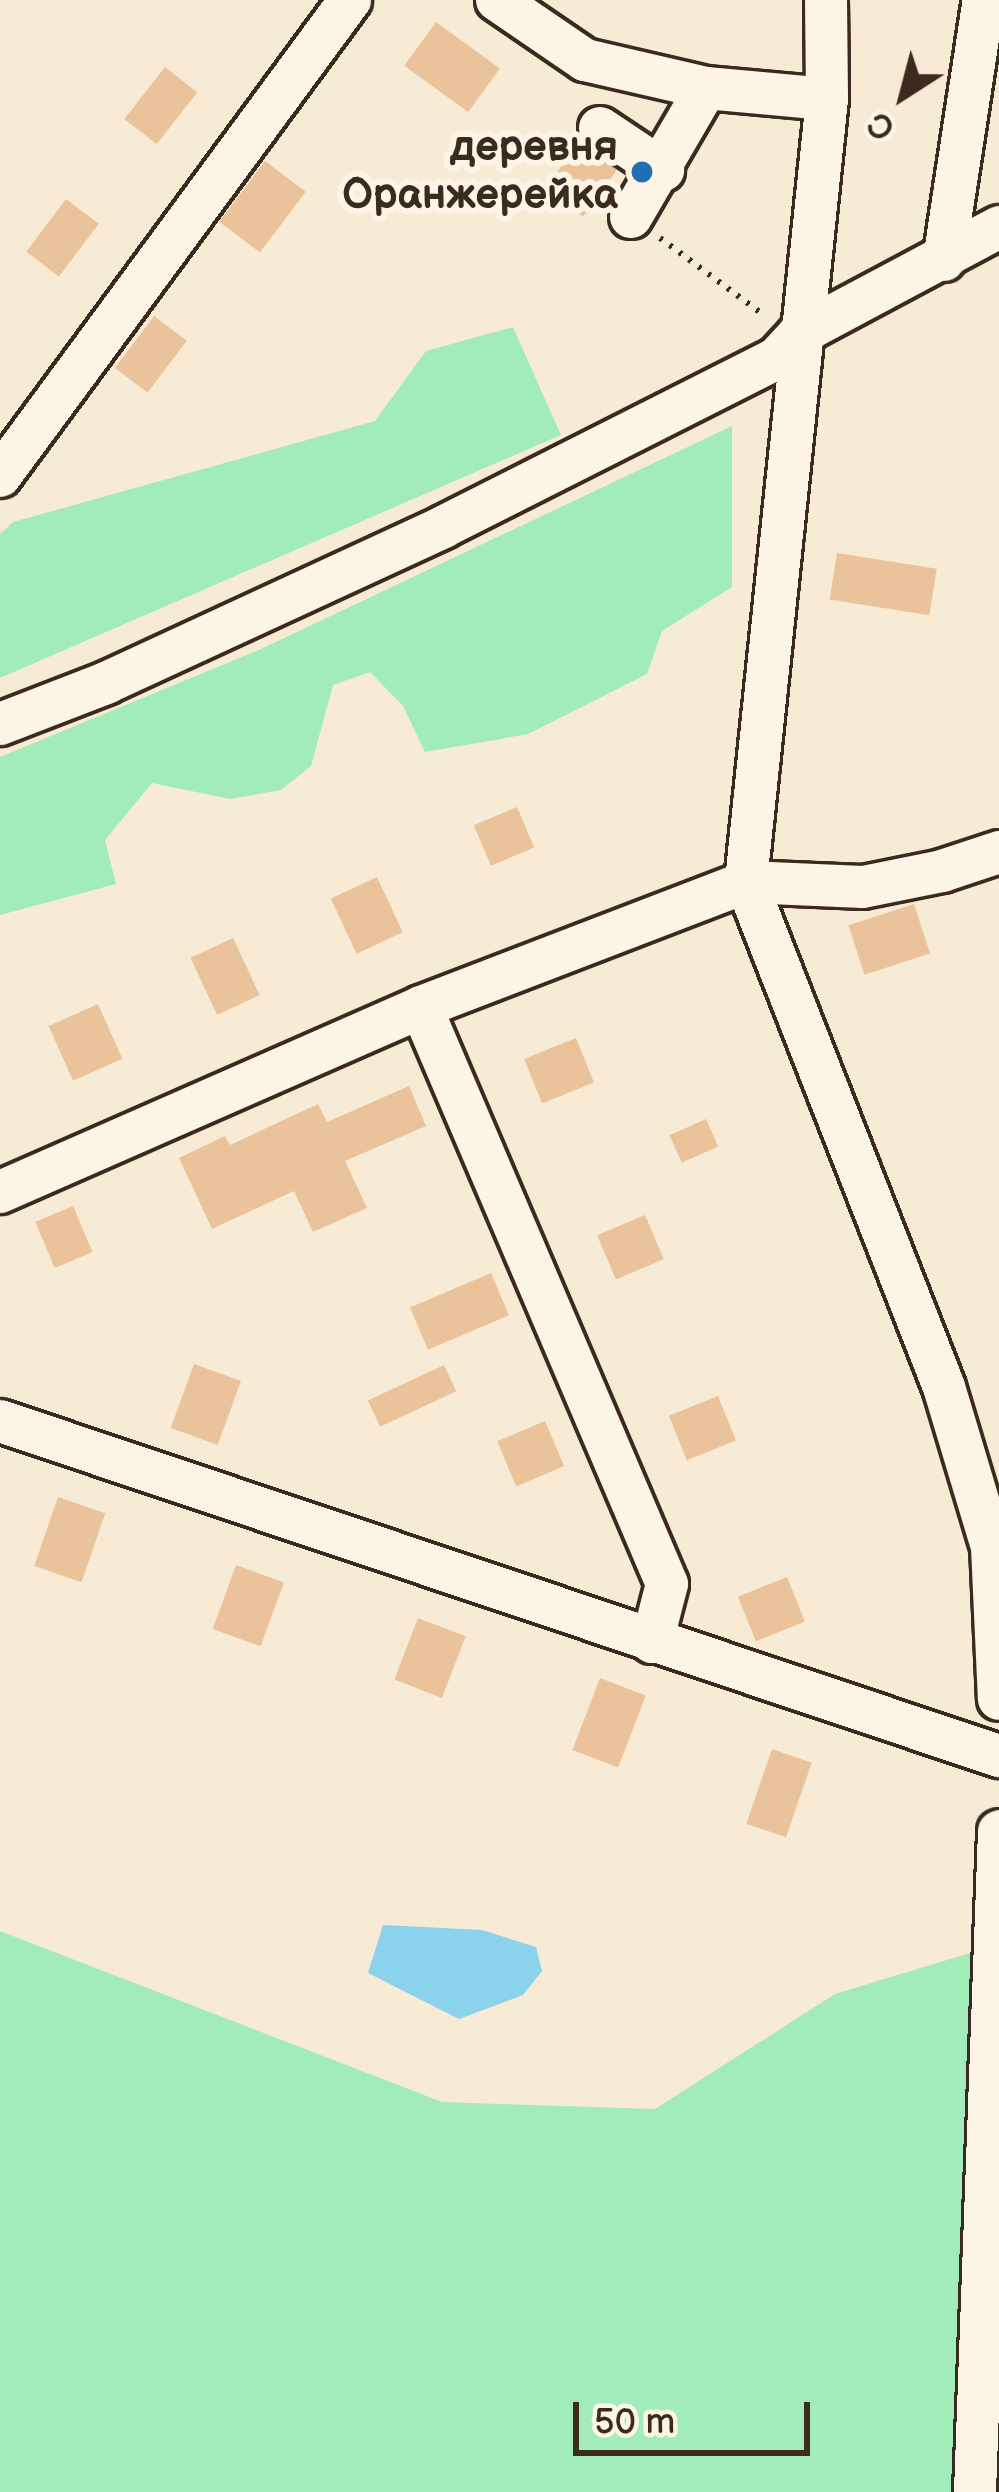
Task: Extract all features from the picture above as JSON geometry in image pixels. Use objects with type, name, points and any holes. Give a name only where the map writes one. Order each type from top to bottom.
[{"type":"street","points":[[0,476],[350,0]]},
{"type":"street","points":[[497,0],[584,60],[706,88],[827,99]]},
{"type":"street","points":[[826,0],[827,99],[799,334],[746,882],[944,1387],[992,1547],[999,1699]]},
{"type":"street","points":[[944,260],[984,0]]},
{"type":"street","points":[[631,218],[663,170],[706,88]]},
{"type":"street","points":[[600,128],[663,170]]},
{"type":"street","points":[[0,724],[106,683],[443,527],[776,359],[799,334],[999,227]]},
{"type":"street","points":[[0,1192],[422,1007],[746,882],[863,887],[942,871],[999,851]]},
{"type":"street","points":[[422,1007],[667,1584],[652,1642]]},
{"type":"street","points":[[0,1421],[999,1756]]},
{"type":"street","points":[[975,2492],[999,1831]]},
{"type":"path","points":[[631,218],[754,307]]},
{"type":"green space","points":[[513,327],[561,435],[0,678],[0,534],[13,522],[375,421],[426,351]]},
{"type":"green space","points":[[732,426],[732,587],[662,631],[647,674],[528,734],[425,752],[403,706],[370,672],[333,685],[311,766],[281,790],[230,799],[152,783],[105,840],[116,884],[0,915],[0,757],[261,649]]},
{"type":"green space","points":[[0,1931],[442,2102],[655,2109],[835,1994],[973,1952],[953,2492],[0,2492]]},
{"type":"water","points":[[383,1925],[482,1930],[536,1947],[542,1971],[523,1995],[459,2019],[368,1973]]},
{"type":"building","points":[[436,22],[500,68],[468,112],[404,66]]},
{"type":"building","points":[[165,67],[197,92],[157,144],[124,119]]},
{"type":"building","points":[[579,142],[617,170],[583,217],[545,189]]},
{"type":"building","points":[[265,161],[306,192],[260,252],[219,222]]},
{"type":"building","points":[[66,199],[99,224],[59,276],[26,252]]},
{"type":"building","points":[[154,316],[187,341],[148,393],[115,368]]},
{"type":"building","points":[[837,553],[937,569],[929,615],[830,599]]},
{"type":"building","points":[[517,807],[534,848],[491,866],[474,825]]},
{"type":"building","points":[[377,877],[403,932],[357,954],[331,899]]},
{"type":"building","points":[[914,904],[930,953],[864,975],[848,925]]},
{"type":"building","points":[[233,938],[260,995],[217,1015],[190,958]]},
{"type":"building","points":[[98,1004],[122,1059],[73,1081],[49,1026]]},
{"type":"building","points":[[576,1038],[594,1083],[542,1103],[524,1059]]},
{"type":"building","points":[[409,1086],[426,1126],[345,1161],[367,1208],[313,1232],[294,1191],[212,1229],[179,1158],[225,1136],[230,1145],[318,1104],[327,1122]]},
{"type":"building","points":[[706,1119],[718,1146],[682,1163],[669,1135]]},
{"type":"building","points":[[73,1206],[93,1252],[55,1268],[35,1222]]},
{"type":"building","points":[[645,1215],[664,1259],[616,1280],[597,1235]]},
{"type":"building","points":[[491,1273],[509,1315],[428,1350],[410,1307]]},
{"type":"building","points":[[194,1364],[241,1381],[218,1445],[171,1428]]},
{"type":"building","points":[[444,1365],[456,1391],[380,1427],[368,1400]]},
{"type":"building","points":[[718,1396],[736,1441],[687,1460],[669,1416]]},
{"type":"building","points":[[545,1421],[564,1466],[516,1486],[497,1441]]},
{"type":"building","points":[[58,1497],[105,1513],[82,1582],[34,1566]]},
{"type":"building","points":[[236,1565],[284,1582],[261,1646],[213,1629]]},
{"type":"building","points":[[787,1577],[805,1622],[756,1641],[738,1597]]},
{"type":"building","points":[[418,1618],[466,1636],[442,1698],[394,1680]]},
{"type":"building","points":[[600,1678],[646,1696],[618,1767],[572,1750]]},
{"type":"building","points":[[772,1749],[812,1763],[786,1837],[746,1824]]},
{"type":"place","name":"деревня Оранжерейка","points":[[642,172]]}]
